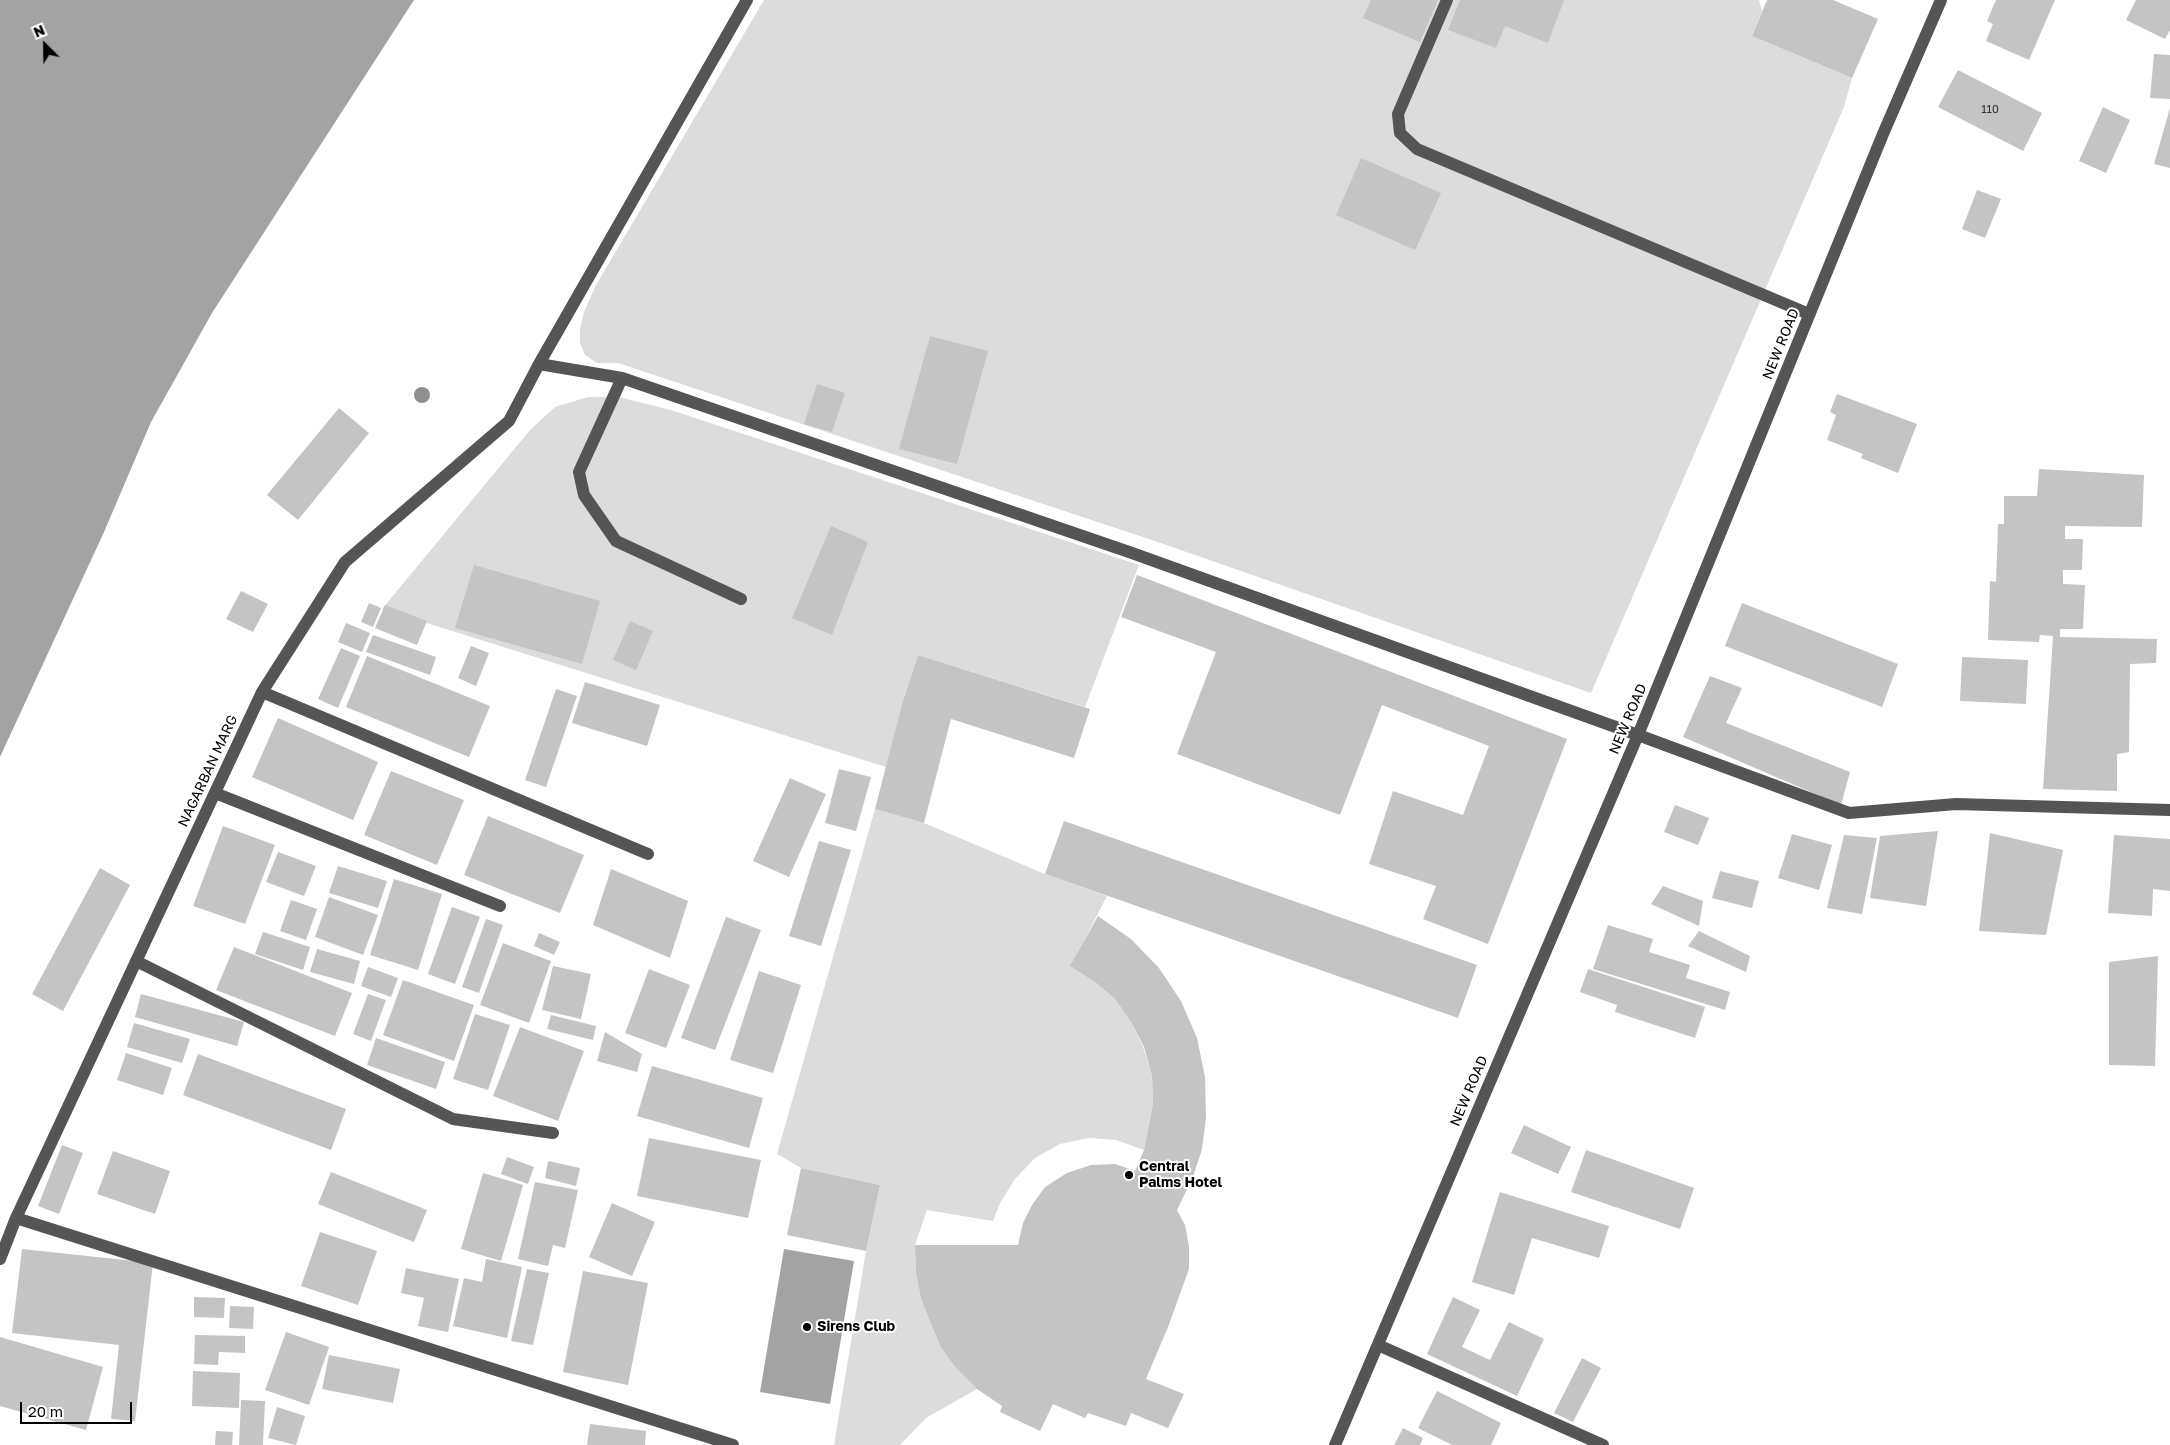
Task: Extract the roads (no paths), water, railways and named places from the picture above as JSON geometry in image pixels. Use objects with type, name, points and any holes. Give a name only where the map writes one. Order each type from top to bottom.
[{"type":"street","name":"NAGARBAN MARG","points":[[0,1258],[16,1218],[262,692],[346,562],[509,421],[539,364],[747,0]]},
{"type":"street","points":[[1447,0],[1398,114],[1400,133],[1417,149],[1809,314]]},
{"type":"street","name":"NEW ROAD","points":[[1335,1445],[1638,735],[1809,314],[1941,0]]},
{"type":"street","points":[[539,364],[622,378],[1132,553],[1638,735],[1849,814],[1956,804],[2170,810]]},
{"type":"street","points":[[622,378],[580,472],[584,495],[616,541],[741,599]]},
{"type":"street","points":[[262,692],[648,854]]},
{"type":"street","points":[[214,793],[500,906]]},
{"type":"street","points":[[136,961],[453,1119],[553,1133]]},
{"type":"street","points":[[16,1218],[733,1445]]},
{"type":"street","points":[[1378,1344],[1603,1445]]},
{"type":"place","name":"Central Palms Hotel","points":[[1129,1175]]},
{"type":"place","name":"Sirens Club","points":[[807,1327]]}]
